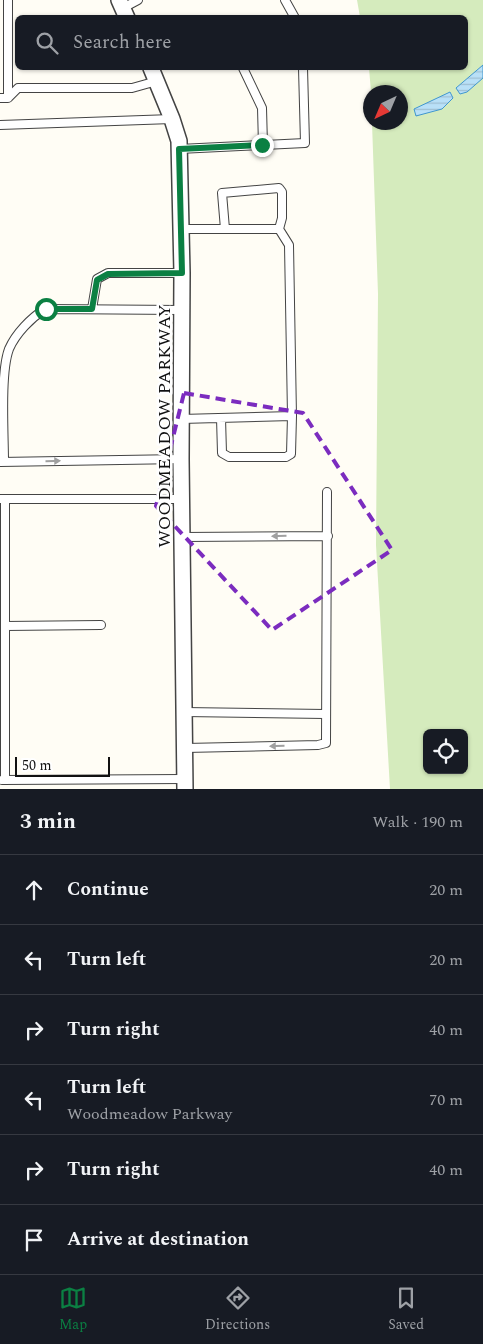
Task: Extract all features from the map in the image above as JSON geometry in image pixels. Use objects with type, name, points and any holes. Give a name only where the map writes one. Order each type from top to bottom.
[{"type":"street","name":"WOODMEADOW PARKWAY","points":[[154,74],[172,119],[179,149],[182,273],[181,459],[185,784]]},
{"type":"lane","points":[[4,98],[8,0]]},
{"type":"lane","points":[[123,8],[138,0]]},
{"type":"lane","points":[[285,0],[293,15]]},
{"type":"lane","points":[[244,70],[262,108],[262,145]]},
{"type":"lane","points":[[179,149],[305,143],[303,70]]},
{"type":"lane","points":[[4,98],[18,88],[132,88],[154,74]]},
{"type":"lane","points":[[0,124],[172,119]]},
{"type":"lane","points":[[221,418],[222,453],[228,458],[286,457],[291,454],[289,245],[279,229],[282,218],[282,192],[279,188],[222,193],[225,229]]},
{"type":"lane","points":[[181,229],[279,229]]},
{"type":"lane","points":[[92,309],[97,280],[108,274],[182,273]]},
{"type":"lane","points":[[181,459],[2,462],[4,372],[8,349],[21,330],[36,315],[46,309],[182,310]]},
{"type":"lane","points":[[182,419],[292,416]]},
{"type":"lane","points":[[184,748],[318,746],[326,743],[327,492]]},
{"type":"lane","points":[[182,499],[3,499],[5,626],[2,780],[185,784]]},
{"type":"lane","points":[[183,537],[328,536]]},
{"type":"lane","points":[[5,626],[101,625]]},
{"type":"lane","points":[[184,712],[325,714]]},
{"type":"highlighted area","points":[[184,393],[303,413],[392,550],[272,630],[156,506]]},
{"type":"green space","points":[[357,0],[483,0],[483,789],[390,789],[376,545],[378,294],[372,130],[408,130],[408,85],[370,85],[369,70],[468,70],[468,15],[360,15]]},
{"type":"water","points":[[483,65],[483,78],[467,92],[460,94],[456,88]]},
{"type":"water","points":[[450,92],[453,98],[442,109],[416,116],[414,109]]},
{"type":"route","points":[[46,309],[92,309],[97,280],[108,274],[182,273],[179,149],[262,145]]}]
